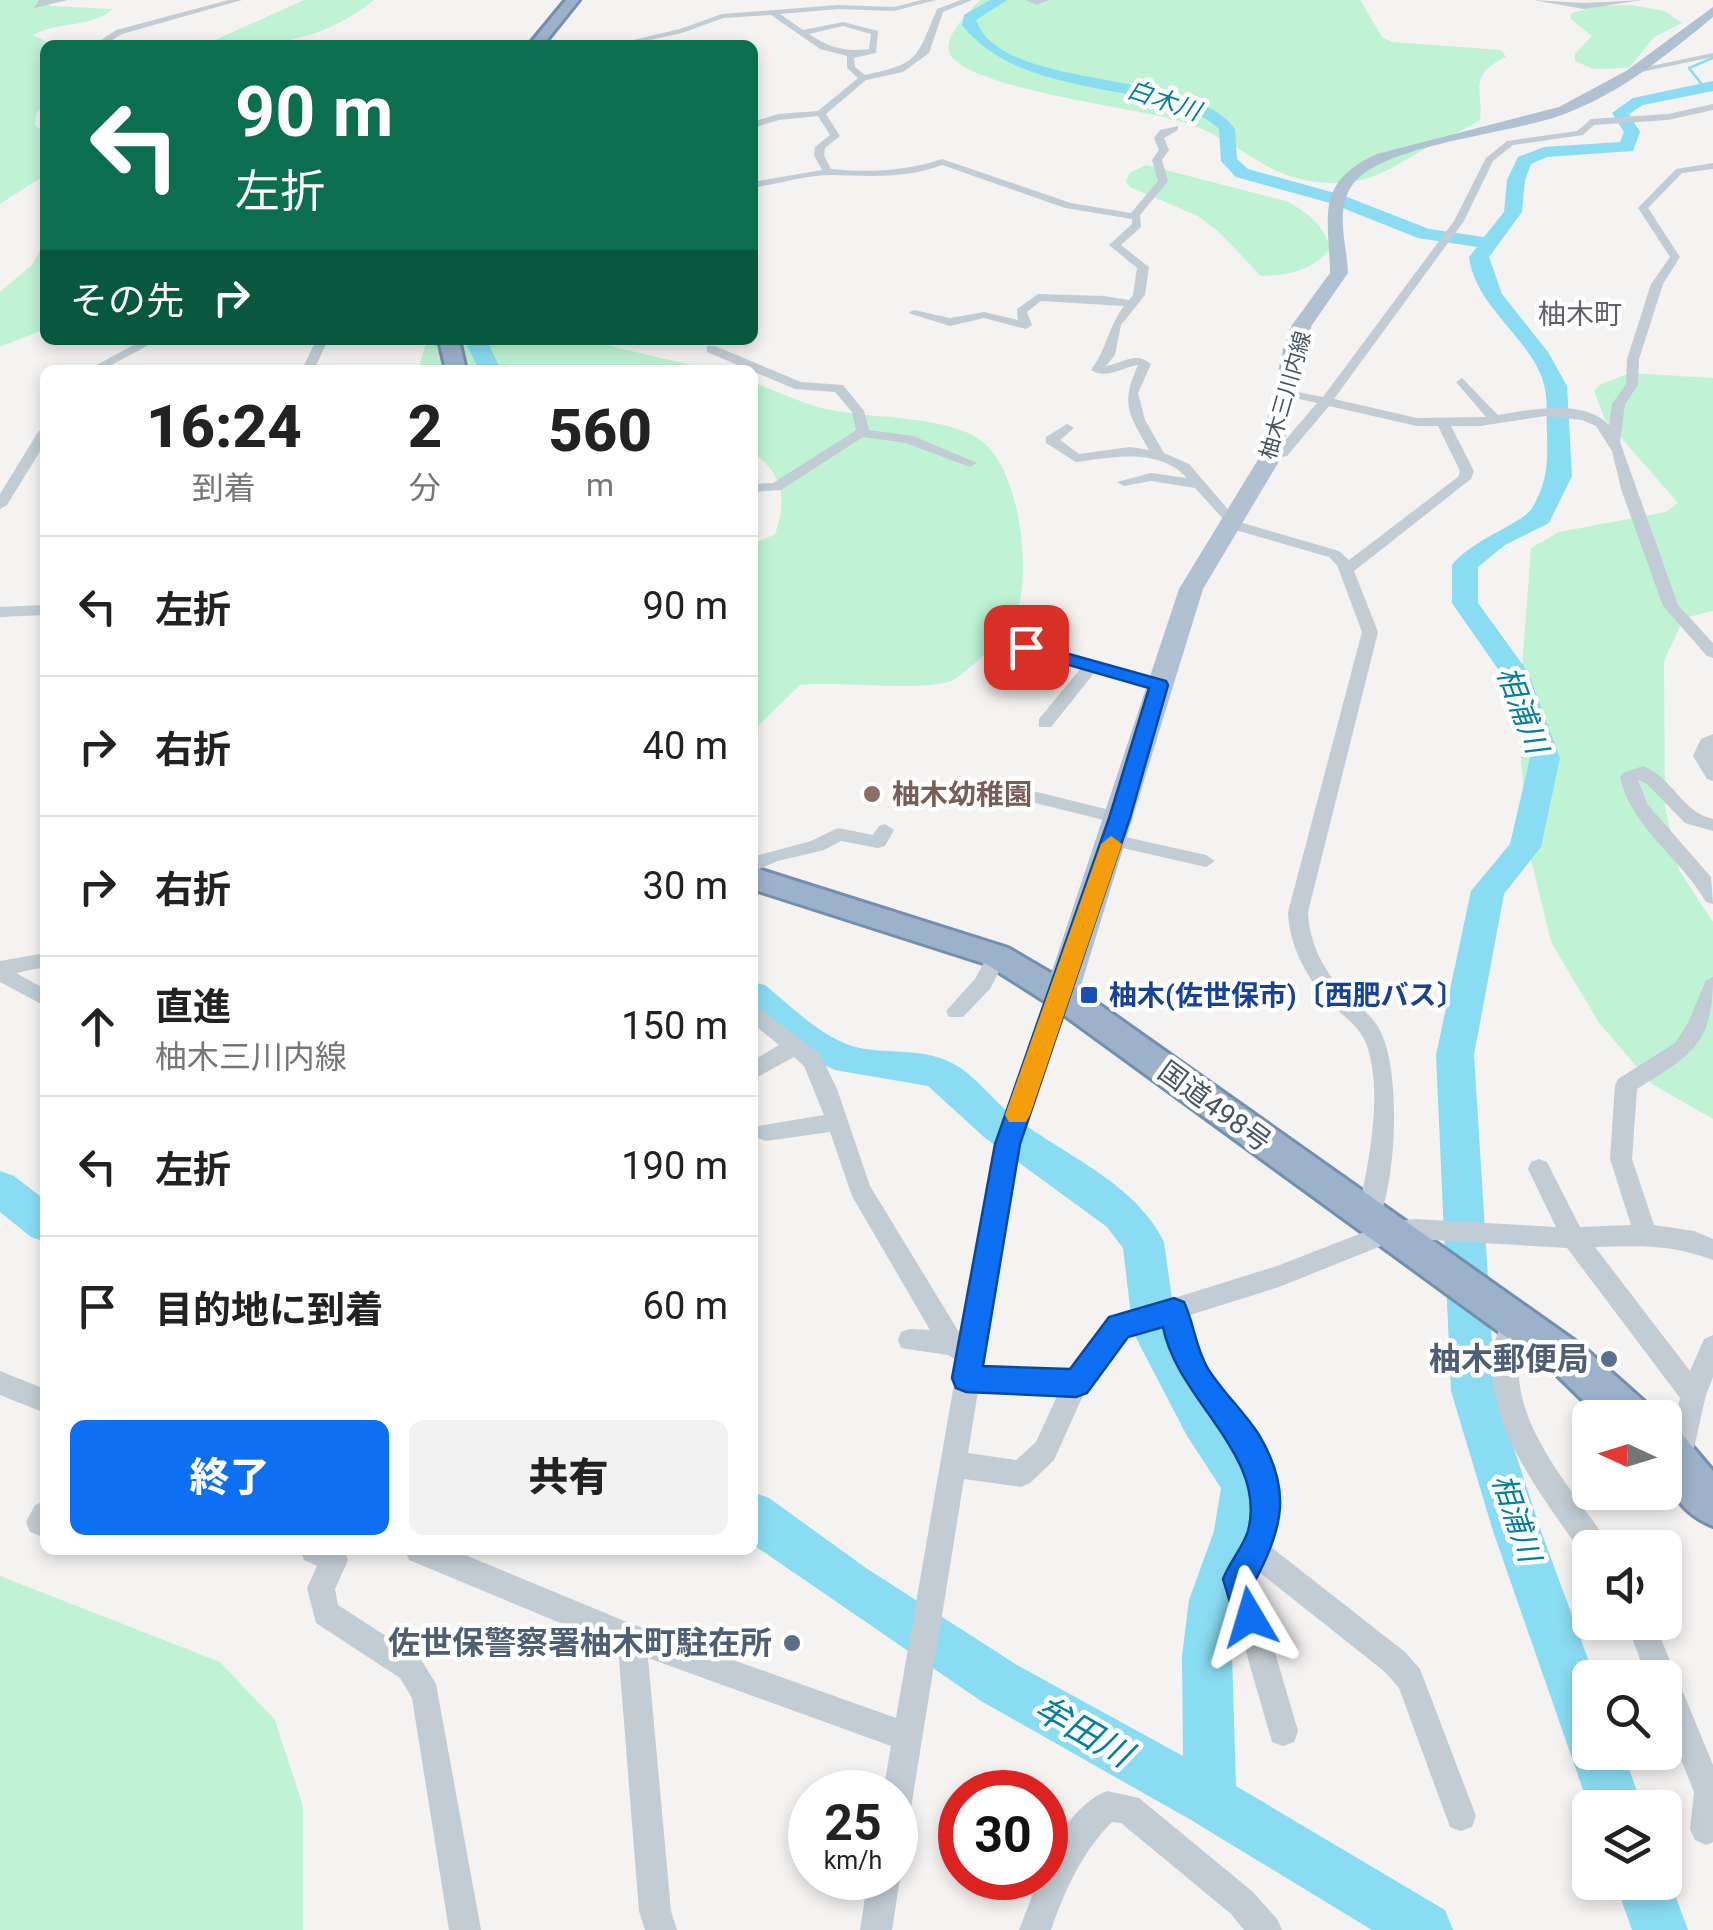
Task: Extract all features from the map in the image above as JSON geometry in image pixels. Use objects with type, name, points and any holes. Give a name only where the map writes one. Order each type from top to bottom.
[{"type":"highway","points":[[540,40],[573,0]]},
{"type":"highway","name":"国道498号","points":[[758,880],[997,956],[1060,994],[1394,1229],[1477,1295],[1568,1358],[1613,1400]]},
{"type":"highway","points":[[1682,1465],[1713,1503]]},
{"type":"main road","name":"柚木三川内線","points":[[1060,994],[1191,589],[1270,458],[1302,325],[1339,273],[1332,213],[1352,174],[1386,154],[1538,119],[1608,89],[1640,69],[1713,11]]},
{"type":"street","points":[[44,0],[37,6],[64,0]]},
{"type":"street","points":[[106,40],[120,32],[238,0]]},
{"type":"street","points":[[750,0],[823,47],[853,55],[873,50],[876,37],[875,33],[838,24],[805,32]]},
{"type":"street","points":[[640,40],[682,31],[713,18],[841,3],[904,8],[932,0]]},
{"type":"street","points":[[758,123],[822,113],[863,78],[900,70],[921,56],[934,38],[932,32],[940,11],[968,0]]},
{"type":"street","points":[[1029,0],[1045,0]]},
{"type":"street","points":[[1538,0],[1584,6],[1638,0]]},
{"type":"street","points":[[854,26],[902,12],[904,8]]},
{"type":"street","points":[[853,55],[851,68],[863,78]]},
{"type":"street","points":[[1640,69],[1713,55]]},
{"type":"street","points":[[1270,458],[1282,453],[1326,401],[1459,221],[1490,160],[1510,143],[1561,138],[1580,133],[1591,122],[1602,120],[1668,117],[1713,107]]},
{"type":"street","points":[[822,113],[835,130],[835,136],[820,147],[818,155],[828,172]]},
{"type":"street","points":[[1134,216],[1163,180],[1157,160],[1164,150],[1160,138],[1163,132],[1175,128]]},
{"type":"street","points":[[758,184],[828,172],[862,175],[923,169],[942,162],[1009,182],[1069,206],[1134,216]]},
{"type":"street","points":[[1614,442],[1617,400],[1632,385],[1633,359],[1656,284],[1675,256],[1643,208],[1680,172],[1713,166]]},
{"type":"street","points":[[1134,216],[1137,224],[1114,245],[1143,267],[1139,295],[1116,325],[1109,355],[1097,370],[1112,370],[1136,360],[1145,364],[1132,393],[1132,407],[1160,456]]},
{"type":"street","points":[[914,313],[950,322],[984,315],[1026,325],[1020,311],[1038,297],[1104,298],[1131,304]]},
{"type":"street","points":[[103,365],[142,345]]},
{"type":"street","points":[[711,349],[749,365]]},
{"type":"street","points":[[758,369],[799,386],[840,388],[858,411],[860,434]]},
{"type":"street","points":[[1462,382],[1495,420]]},
{"type":"street","points":[[1286,392],[1417,422],[1495,420],[1545,412],[1584,416],[1601,423],[1614,442],[1670,606],[1713,653]]},
{"type":"street","points":[[1346,569],[1464,479],[1467,471],[1443,422]]},
{"type":"street","points":[[1067,428],[1051,440],[1076,458],[1130,452],[1160,456],[1184,467],[1232,523],[1334,554],[1346,569],[1370,632],[1298,912],[1297,931],[1332,992],[1359,1016],[1376,1042],[1382,1071],[1379,1176],[1394,1229]]},
{"type":"street","points":[[758,488],[776,487],[860,434],[908,439],[970,463]]},
{"type":"street","points":[[0,506],[40,440]]},
{"type":"street","points":[[1125,488],[1147,477],[1198,484]]},
{"type":"street","points":[[0,612],[40,610]]},
{"type":"street","points":[[994,638],[1159,685]]},
{"type":"street","points":[[1045,723],[1090,666]]},
{"type":"street","points":[[1713,739],[1702,756],[1713,775]]},
{"type":"street","points":[[1713,824],[1698,823],[1684,816],[1655,780],[1643,772],[1628,777],[1634,800],[1680,850],[1713,896]]},
{"type":"street","points":[[1033,797],[1120,818]]},
{"type":"street","points":[[758,862],[767,856],[818,848],[838,834],[878,842],[885,830]]},
{"type":"street","points":[[1112,840],[1206,861]]},
{"type":"street","points":[[956,1011],[983,984],[997,956]]},
{"type":"street","points":[[0,971],[40,961]]},
{"type":"street","points":[[0,971],[40,995]]},
{"type":"street","points":[[1646,1236],[1621,1159],[1626,1085],[1682,1049],[1713,985]]},
{"type":"street","points":[[902,1770],[954,1464],[963,1359],[1007,1144],[1060,994]]},
{"type":"street","points":[[758,1016],[812,1060],[860,1190],[963,1359]]},
{"type":"street","points":[[758,1068],[796,1046]]},
{"type":"street","points":[[766,1132],[838,1122]]},
{"type":"street","points":[[1539,1168],[1561,1237],[1693,1394]]},
{"type":"street","points":[[954,1464],[1021,1474],[1046,1451],[1076,1383],[1119,1326],[1279,1276],[1394,1229],[1561,1237],[1646,1236],[1694,1241],[1713,1250]]},
{"type":"street","points":[[1170,1312],[1198,1378],[1248,1445],[1260,1470],[1263,1534],[1238,1579],[1283,1730]]},
{"type":"street","points":[[1515,1322],[1504,1357],[1506,1380],[1525,1440],[1583,1530]]},
{"type":"street","points":[[910,1340],[963,1359],[1076,1383]]},
{"type":"street","points":[[1682,1427],[1713,1347]]},
{"type":"street","points":[[0,1384],[40,1399]]},
{"type":"street","points":[[1254,1551],[1395,1662],[1410,1679],[1462,1816]]},
{"type":"street","points":[[324,1555],[334,1560],[321,1588],[326,1613],[410,1668],[426,1694],[465,1930]]},
{"type":"street","points":[[431,1555],[632,1638],[908,1737]]},
{"type":"street","points":[[632,1638],[661,1930]]},
{"type":"street","points":[[1682,1725],[1709,1792],[1706,1829]]},
{"type":"street","points":[[1035,1930],[1054,1875],[1089,1821],[1107,1806],[1128,1809],[1242,1903],[1266,1930]]},
{"type":"street","points":[[876,1930],[881,1900]]},
{"type":"green space","points":[[0,0],[52,0],[48,3],[51,6],[113,9],[95,19],[33,35],[43,40],[40,109],[35,125],[40,130],[40,178],[0,204]]},
{"type":"green space","points":[[304,0],[374,0],[314,34],[287,40],[215,40]]},
{"type":"green space","points":[[980,0],[1360,0],[1382,37],[1392,42],[1501,50],[1506,57],[1481,77],[1480,120],[1371,177],[1347,183],[1312,181],[1278,172],[1191,125],[1023,88],[974,72],[957,62],[949,44],[959,23]]},
{"type":"green space","points":[[1632,5],[1664,11],[1682,23],[1654,37],[1629,68],[1593,69],[1575,61],[1575,54],[1592,36],[1570,18],[1572,13],[1597,6]]},
{"type":"green space","points":[[1146,165],[1286,201],[1314,220],[1330,249],[1299,270],[1261,276],[1198,216],[1130,187],[1126,182],[1129,173]]},
{"type":"green space","points":[[40,251],[40,331],[0,347],[0,292],[32,265]]},
{"type":"green space","points":[[426,345],[606,345],[692,365],[420,365]]},
{"type":"green space","points":[[1630,373],[1713,378],[1713,611],[1684,618],[1664,661],[1665,807],[1679,870],[1713,922],[1713,1119],[1652,1084],[1599,1023],[1551,942],[1528,847],[1518,721],[1531,548],[1559,532],[1666,512],[1678,503],[1604,418],[1594,391],[1601,384]]},
{"type":"green space","points":[[758,384],[831,410],[947,426],[979,439],[1004,472],[1019,522],[1023,575],[1015,617],[976,662],[951,681],[920,686],[800,685],[758,726],[758,542],[775,534],[781,510],[777,479],[758,457]]},
{"type":"green space","points":[[0,1576],[220,1662],[275,1720],[303,1806],[303,1930],[0,1930]]},
{"type":"waterway","name":"白木川","points":[[1000,0],[969,18],[969,25],[987,44],[1010,58],[1067,77],[1157,96],[1210,115],[1227,129],[1229,161],[1242,173],[1336,199],[1425,234],[1486,243]]},
{"type":"waterway","points":[[1704,87],[1689,68],[1713,58]]},
{"type":"waterway","name":"相浦川","points":[[1572,1684],[1517,1531],[1473,1391],[1455,1055],[1488,891],[1525,847],[1545,758],[1514,672],[1465,603],[1465,565],[1496,540],[1540,518],[1560,476],[1556,386],[1540,357],[1493,295],[1479,257],[1513,212],[1516,180],[1524,161],[1544,152],[1627,147],[1632,132],[1620,113],[1638,101],[1713,86]]},
{"type":"waterway","points":[[478,345],[488,365]]},
{"type":"waterway","points":[[758,1000],[814,1044],[848,1060],[936,1072],[956,1085],[999,1127],[1121,1215],[1143,1242],[1155,1332],[1203,1421],[1245,1483],[1238,1531],[1214,1600],[1207,1656],[1210,1801]]},
{"type":"waterway","name":"牟田川","points":[[0,1188],[40,1220]]},
{"type":"waterway","name":"牟田川","points":[[758,1519],[849,1585],[999,1683],[1210,1801]]},
{"type":"waterway","name":"相浦川","points":[[1602,1770],[1610,1790]]},
{"type":"waterway","name":"牟田川","points":[[1210,1801],[1425,1930]]},
{"type":"waterway","name":"相浦川","points":[[1649,1900],[1660,1930]]},
{"type":"slow traffic","points":[[1018,1115],[1111,844]]},
{"type":"place","name":"柚木幼稚園","points":[[872,794]]},
{"type":"place","name":"柚木(佐世保市)〔西肥バス〕","points":[[1089,995]]},
{"type":"place","name":"柚木郵便局","points":[[1609,1359]]},
{"type":"place","name":"佐世保警察署柚木町駐在所","points":[[792,1643]]},
{"type":"district","name":"柚木町","points":[[1580,314]]},
{"type":"route","points":[[1026,647],[1159,685],[1120,818],[1007,1144],[966,1378],[1076,1383],[1119,1326],[1174,1311],[1180,1342],[1198,1378],[1248,1445],[1260,1470],[1263,1534],[1238,1579],[1250,1617]]}]
